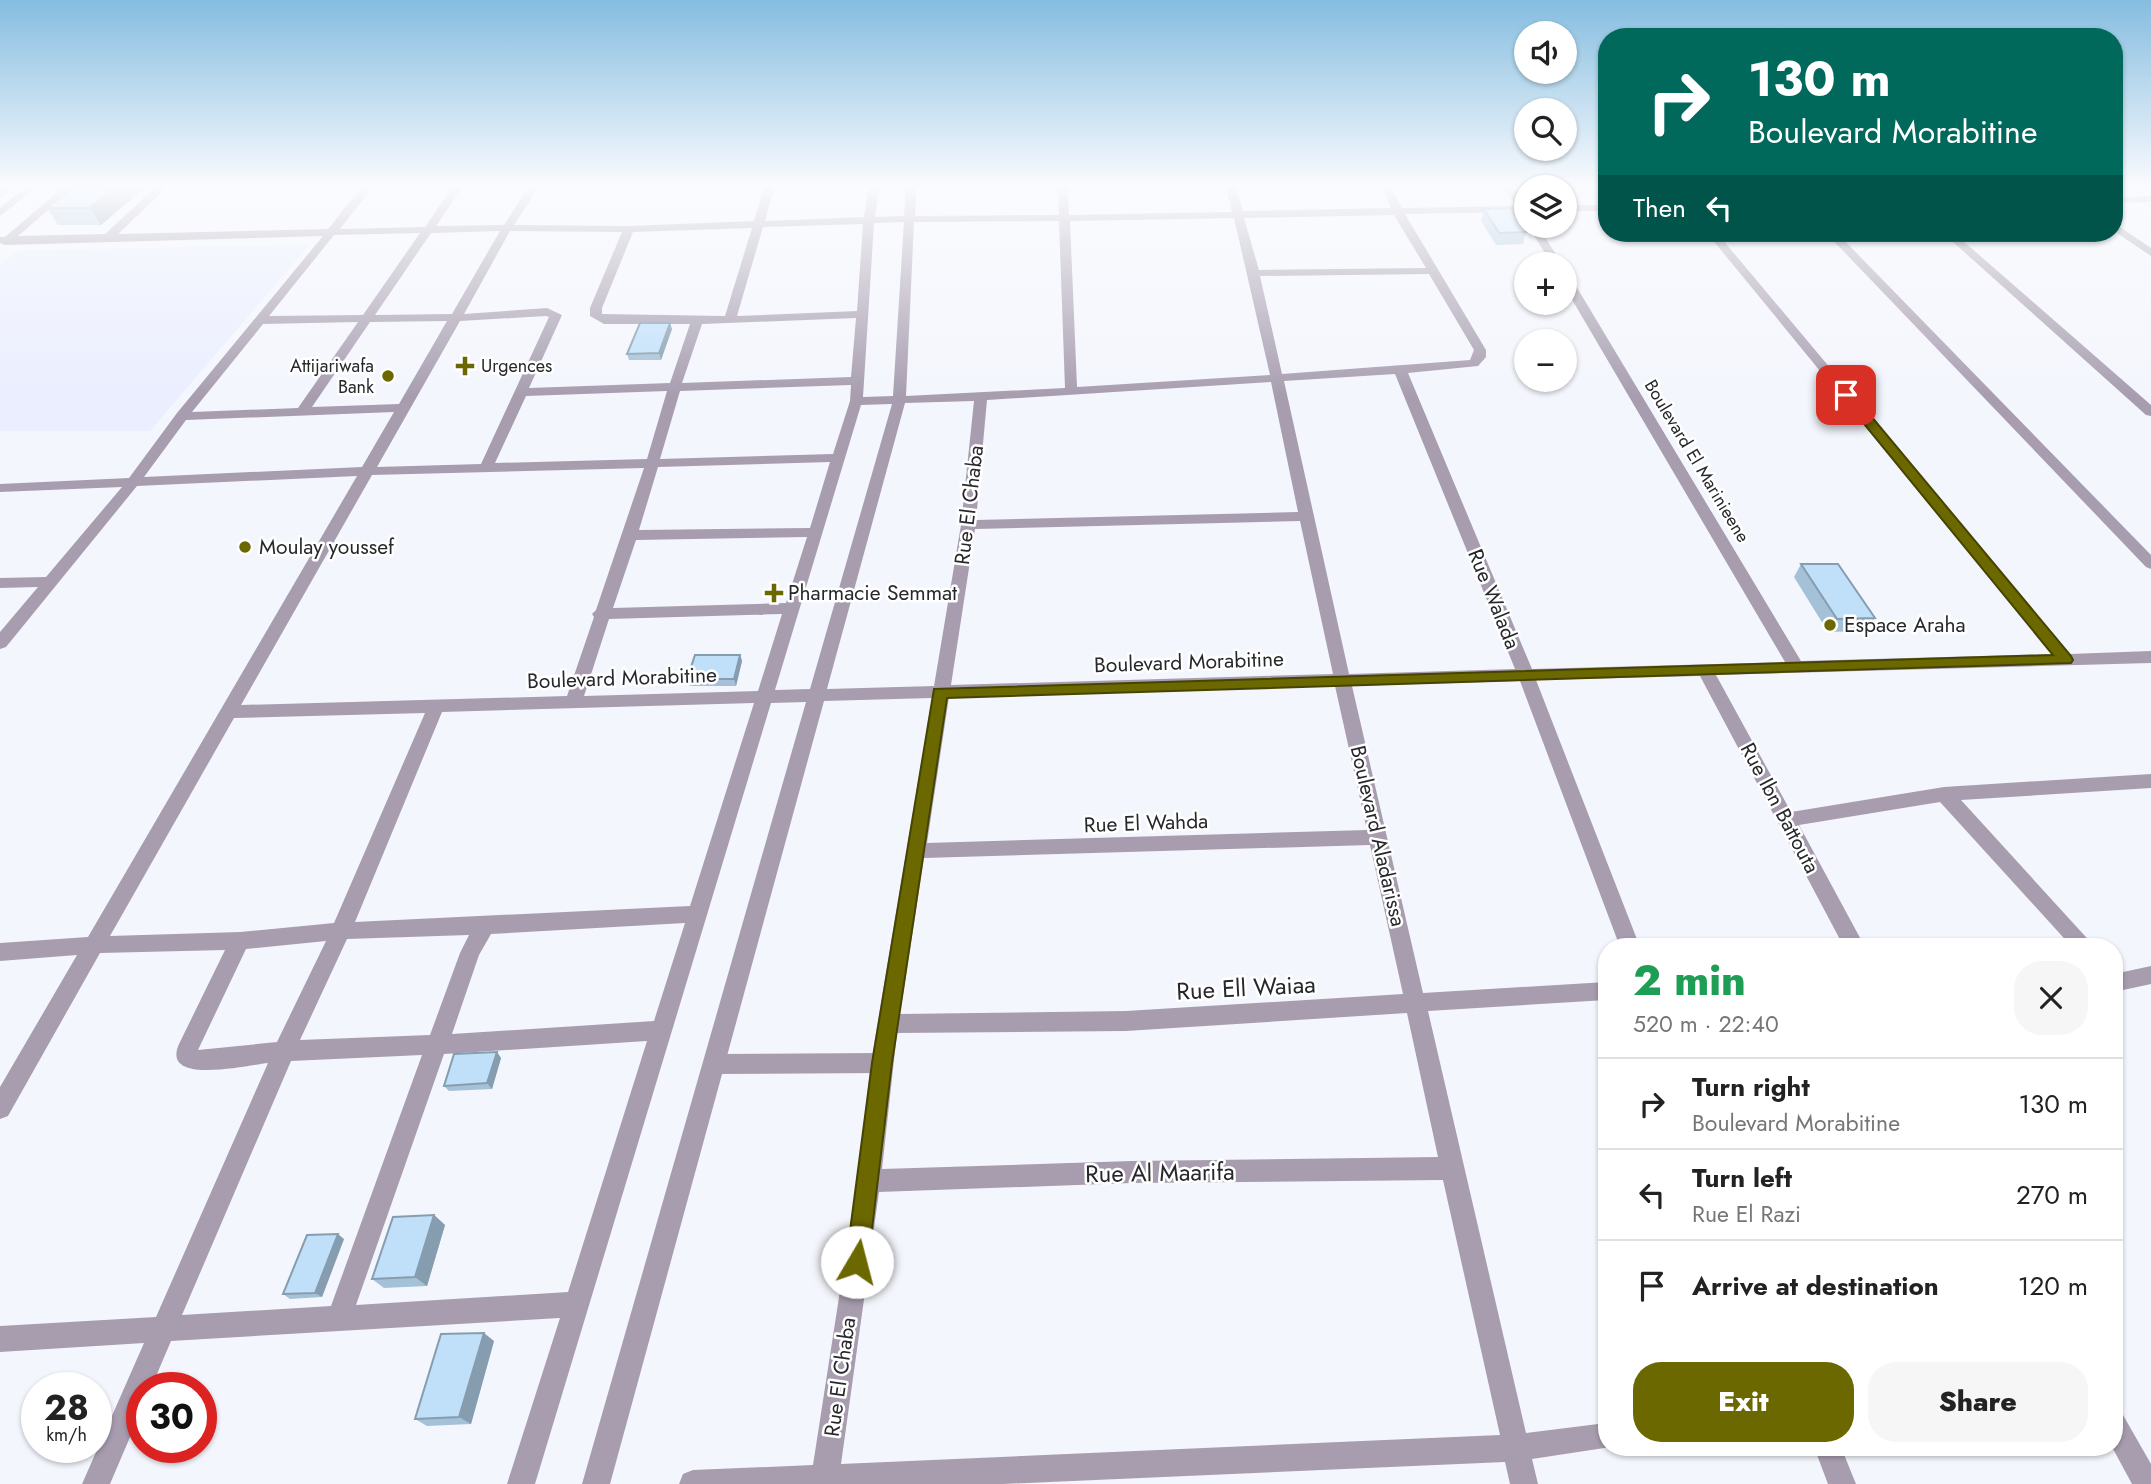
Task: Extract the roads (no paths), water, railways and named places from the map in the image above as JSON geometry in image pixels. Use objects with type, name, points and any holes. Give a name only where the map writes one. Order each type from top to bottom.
[{"type":"street","points":[[0,643],[48,582],[134,482],[182,416],[311,257]]},
{"type":"street","points":[[302,412],[408,257]]},
{"type":"street","points":[[0,1108],[299,594],[490,257]]},
{"type":"street","points":[[617,257],[596,309],[596,316],[604,320],[730,320],[861,314]]},
{"type":"street","points":[[730,320],[748,257]]},
{"type":"street","points":[[521,1484],[856,401],[866,257]]},
{"type":"street","points":[[596,1484],[899,401],[906,257]]},
{"type":"street","points":[[1066,257],[1071,390]]},
{"type":"street","name":"Boulevard Aladarissa","points":[[1250,257],[1305,516],[1524,1484]]},
{"type":"street","points":[[856,401],[981,397],[1475,363],[1480,357],[1479,350],[1457,308],[1425,257]]},
{"type":"street","points":[[1732,257],[2066,660]]},
{"type":"street","points":[[1854,257],[2151,564]]},
{"type":"street","points":[[1976,257],[2151,412]]},
{"type":"street","points":[[1254,273],[1433,271]]},
{"type":"street","name":"Boulevard El Marinieene","points":[[1577,298],[1796,666]]},
{"type":"street","points":[[260,320],[456,317],[547,312],[556,315],[486,468]]},
{"type":"street","points":[[573,703],[600,614],[630,535],[673,387],[697,320]]},
{"type":"street","name":"Rue Walada","points":[[1400,370],[1526,675],[1627,938]]},
{"type":"street","points":[[520,392],[856,381]]},
{"type":"street","name":"Rue El Chaba","points":[[825,1481],[869,1181],[882,1063],[968,525],[981,397]]},
{"type":"street","points":[[182,416],[403,408]]},
{"type":"street","points":[[0,488],[367,471],[839,458]]},
{"type":"street","points":[[968,525],[1305,516]]},
{"type":"street","points":[[630,535],[816,532]]},
{"type":"street","points":[[0,583],[48,582]]},
{"type":"street","points":[[600,614],[792,608]]},
{"type":"street","name":"Boulevard Morabitine","points":[[228,712],[2151,657]]},
{"type":"street","name":"Rue Ibn Battouta","points":[[1705,670],[1850,938]]},
{"type":"street","points":[[96,1484],[284,1051],[341,931],[436,706]]},
{"type":"street","points":[[1787,820],[1944,794],[2151,781]]},
{"type":"street","points":[[1944,794],[2077,938]]},
{"type":"street","name":"Rue El Wahda","points":[[917,851],[1377,837]]},
{"type":"street","points":[[0,952],[94,945],[240,941],[341,931],[697,914]]},
{"type":"street","points":[[339,1318],[470,953],[485,926]]},
{"type":"street","points":[[240,941],[187,1051],[188,1057],[193,1061],[284,1051],[437,1045],[661,1030]]},
{"type":"street","points":[[2123,980],[2151,975]]},
{"type":"street","name":"Rue Ell Waiaa","points":[[888,1024],[1126,1021],[1417,1005],[1598,992]]},
{"type":"street","points":[[715,1064],[882,1063]]},
{"type":"street","name":"Rue Al Maarifa","points":[[869,1181],[1132,1172],[1452,1168]]},
{"type":"street","points":[[0,1339],[577,1304]]},
{"type":"street","points":[[693,1484],[825,1481],[1515,1448],[1598,1437]]},
{"type":"street","points":[[2123,1440],[2147,1484]]},
{"type":"street","points":[[1831,1456],[1842,1484]]},
{"type":"place","name":"Urgences","points":[[465,366]]},
{"type":"place","name":"Attijariwafa Bank","points":[[388,376]]},
{"type":"place","name":"Moulay youssef","points":[[245,547]]},
{"type":"place","name":"Pharmacie Semmat","points":[[774,593]]},
{"type":"place","name":"Espace Araha","points":[[1830,625]]}]
